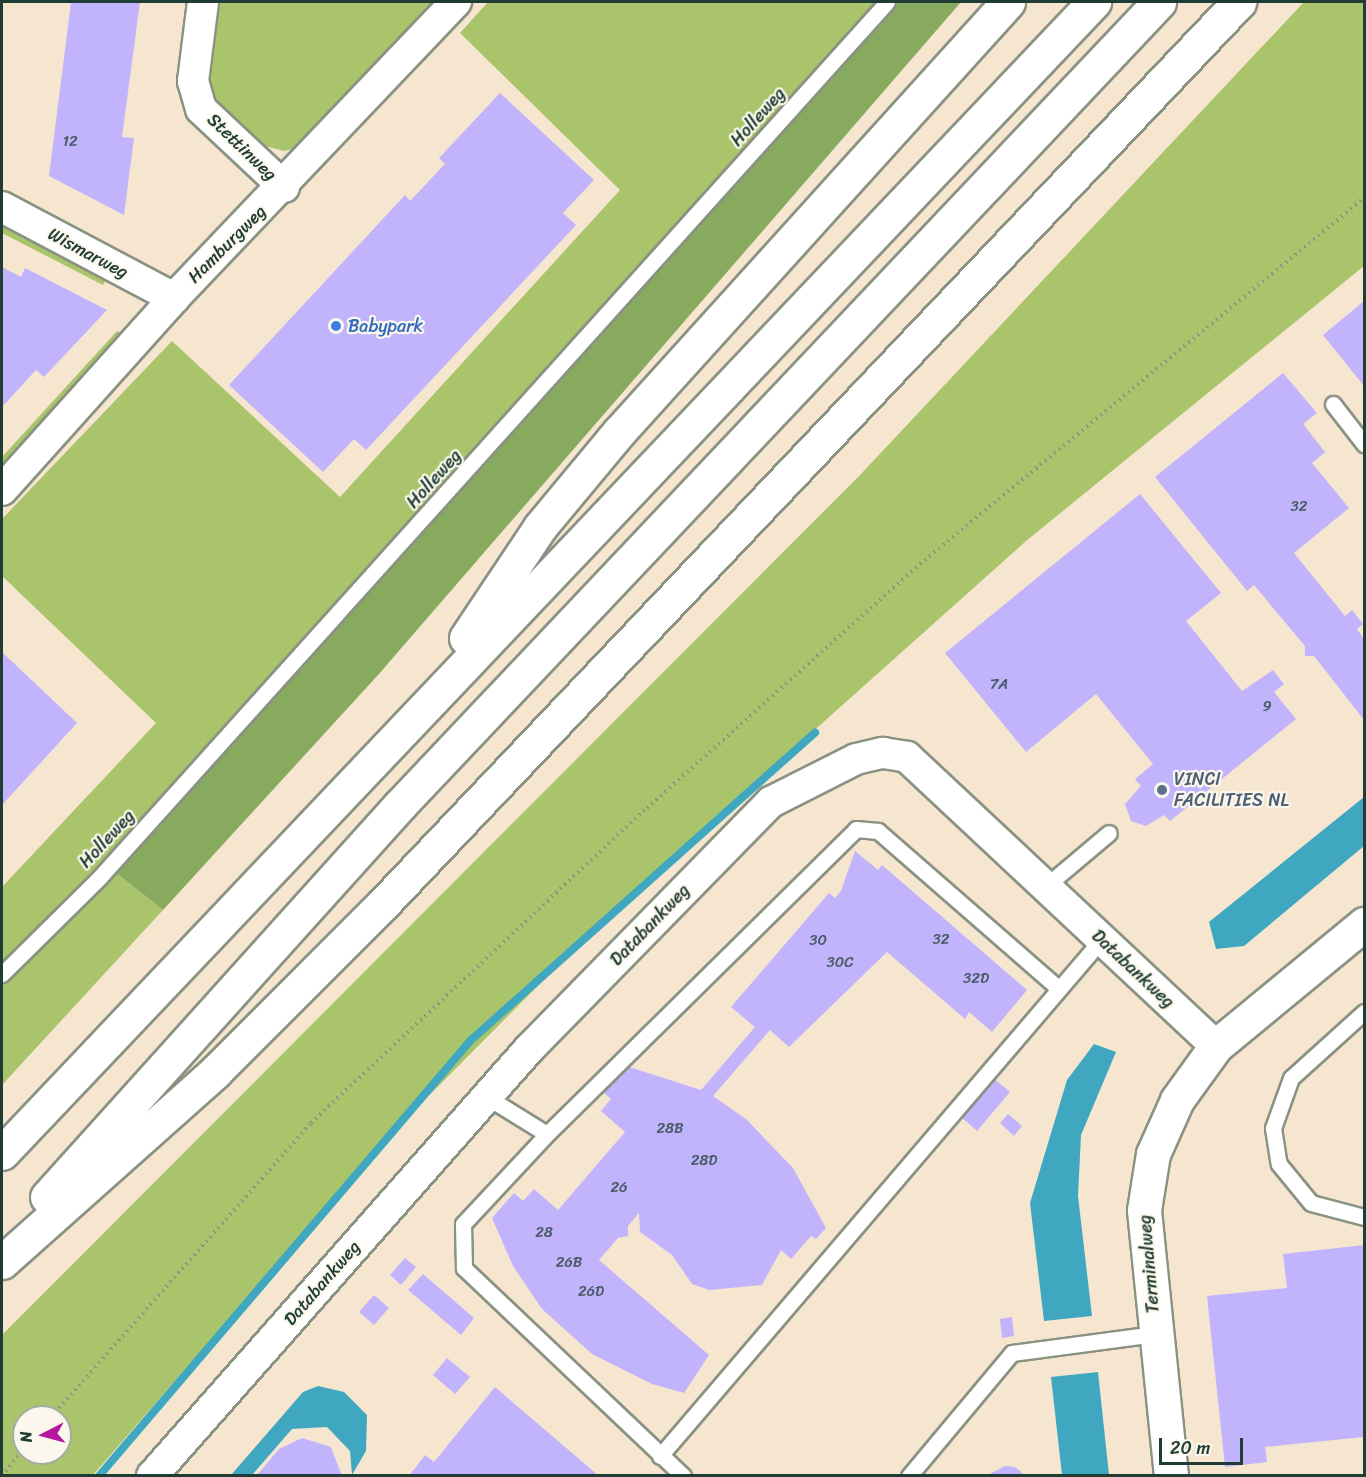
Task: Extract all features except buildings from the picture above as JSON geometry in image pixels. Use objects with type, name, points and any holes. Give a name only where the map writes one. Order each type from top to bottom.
[{"type":"main road","points":[[417,712],[540,527],[619,432],[1008,2]]},
{"type":"main road","points":[[2,1153],[417,712],[1094,2]]},
{"type":"main road","points":[[2,1247],[400,805],[1159,2]]},
{"type":"main road","points":[[2,1262],[215,1072],[383,904],[1239,2]]},
{"type":"main road","name":"Terminalweg","points":[[1171,1476],[1144,1210],[1153,1154],[1177,1100],[1215,1046],[1365,924]]},
{"type":"street","name":"Stettinweg","points":[[203,2],[193,81],[201,109],[284,187]]},
{"type":"street","name":"Hamburgweg","points":[[2,490],[174,298],[284,187],[456,2]]},
{"type":"street","name":"Wismarweg","points":[[2,207],[174,298]]},
{"type":"street","name":"Databankweg","points":[[152,1476],[487,1097],[771,802],[856,759],[883,753],[907,757],[1215,1046]]},
{"type":"lane","name":"Holleweg","points":[[2,974],[115,860],[887,2]]},
{"type":"lane","points":[[1332,404],[1365,444]]},
{"type":"lane","points":[[683,1476],[464,1268],[463,1224],[547,1134],[843,835],[856,829],[878,831],[1059,989]]},
{"type":"lane","points":[[1046,886],[1109,833]]},
{"type":"lane","points":[[660,1456],[1101,940]]},
{"type":"lane","points":[[1365,1012],[1291,1078],[1273,1128],[1279,1164],[1311,1203],[1365,1217]]},
{"type":"lane","points":[[487,1097],[547,1134]]},
{"type":"lane","points":[[909,1476],[1012,1353],[1155,1334]]},
{"type":"path","points":[[62,1405],[311,1123],[647,808],[920,564],[1365,198]]},
{"type":"path","points":[[2,1476],[12,1463]]},
{"type":"green space","points":[[216,2],[438,2],[301,147],[284,151],[261,145],[212,95],[207,69]]},
{"type":"green space","points":[[488,2],[876,2],[92,872],[2,962],[2,887],[156,723],[2,576],[2,519],[172,341],[340,497],[620,190],[460,33]]},
{"type":"green space","points":[[898,2],[961,2],[378,675],[163,910],[115,872]]},
{"type":"green space","points":[[1304,2],[1364,2],[1364,266],[1026,541],[612,911],[381,1144],[93,1475],[2,1475],[2,1335],[860,475]]},
{"type":"green space","points":[[2,221],[107,277],[103,285],[2,233]]},
{"type":"green space","points":[[117,331],[124,335],[2,469],[2,457]]},
{"type":"green space","points":[[115,872],[163,910],[2,1085],[2,986]]},
{"type":"water","points":[[1364,797],[1364,846],[1244,946],[1216,949],[1209,922]]},
{"type":"water","points":[[1094,1044],[1116,1052],[1081,1135],[1078,1196],[1092,1316],[1044,1321],[1030,1203],[1067,1080]]},
{"type":"water","points":[[1098,1372],[1109,1475],[1062,1475],[1051,1377]]},
{"type":"water","points":[[318,1386],[344,1392],[367,1415],[366,1451],[352,1475],[350,1451],[327,1427],[292,1429],[252,1475],[231,1475],[303,1392]]},
{"type":"waterway","points":[[99,1476],[470,1041],[815,732]]},
{"type":"place","name":"Babypark","points":[[336,326]]},
{"type":"place","name":"VINCI FACILITIES NL","points":[[1162,790]]}]
